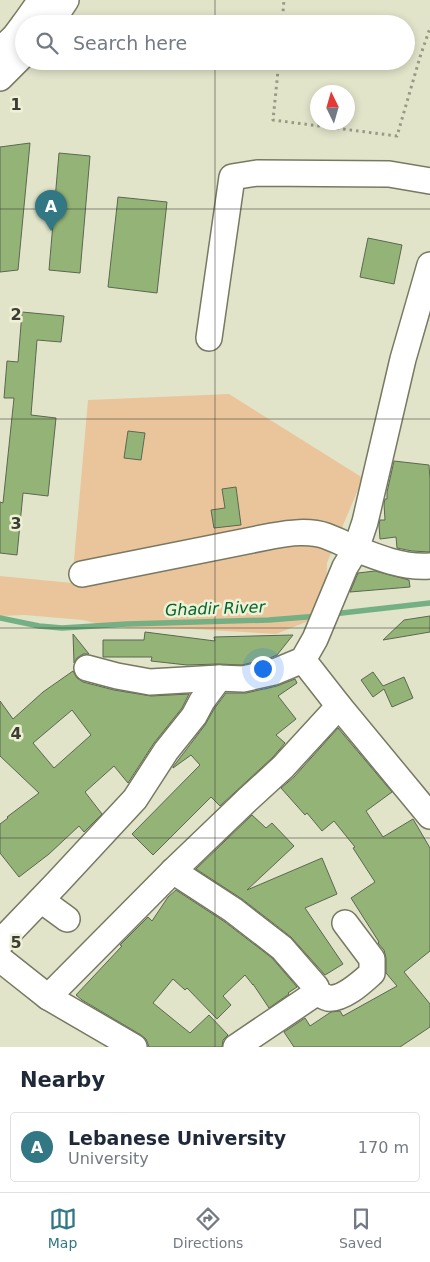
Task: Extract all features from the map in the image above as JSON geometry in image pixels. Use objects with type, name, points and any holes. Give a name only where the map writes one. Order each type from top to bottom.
[{"type":"street","points":[[30,15],[41,0]]},
{"type":"street","points":[[56,15],[66,0]]},
{"type":"street","points":[[0,51],[15,36]]},
{"type":"street","points":[[0,78],[15,63]]},
{"type":"street","points":[[208,338],[232,177],[257,173],[390,174],[430,181]]},
{"type":"street","points":[[87,668],[150,682],[219,678],[244,679],[274,672],[303,660],[315,639],[345,567],[356,549],[365,522],[403,359],[430,265]]},
{"type":"street","points":[[82,574],[291,533],[324,535],[398,564],[418,567],[430,566]]},
{"type":"street","points":[[303,660],[430,816]]},
{"type":"street","points":[[0,944],[135,798],[166,751],[194,716],[202,701],[219,678]]},
{"type":"street","points":[[48,996],[173,870],[283,767],[339,706]]},
{"type":"street","points":[[173,870],[233,910],[282,948],[316,987],[316,993]]},
{"type":"street","points":[[41,900],[67,919]]},
{"type":"street","points":[[316,993],[328,998],[340,996],[361,983],[372,973],[372,959],[345,923]]},
{"type":"street","points":[[0,958],[48,996],[134,1047]]},
{"type":"street","points":[[236,1047],[316,993]]},
{"type":"path","points":[[283,15],[284,0]]},
{"type":"path","points":[[278,70],[273,120],[397,136],[430,28]]},
{"type":"shaded area","points":[[229,394],[363,478],[327,563],[326,614],[276,634],[192,629],[127,628],[83,620],[24,615],[0,616],[0,576],[72,583],[88,400]]},
{"type":"building","points":[[30,143],[18,270],[0,272],[0,147]]},
{"type":"building","points":[[59,153],[90,156],[80,273],[49,270]]},
{"type":"building","points":[[118,197],[167,202],[157,293],[108,287]]},
{"type":"building","points":[[368,238],[402,245],[394,284],[360,277]]},
{"type":"building","points":[[22,312],[64,316],[61,342],[37,340],[31,415],[56,418],[48,496],[23,493],[17,555],[0,553],[0,502],[3,503],[14,398],[4,398],[7,361],[18,362]]},
{"type":"building","points":[[128,431],[145,433],[141,460],[124,458]]},
{"type":"building","points":[[394,461],[429,465],[430,552],[397,548],[396,537],[380,539],[379,525],[380,520],[385,520],[384,504],[385,499],[387,499]]},
{"type":"building","points":[[236,487],[241,525],[214,528],[211,510],[225,508],[222,489]]},
{"type":"building","points":[[375,571],[409,580],[410,587],[350,592],[358,573]]},
{"type":"building","points":[[430,616],[430,632],[383,640],[404,620]]},
{"type":"building","points":[[145,632],[215,641],[214,637],[293,635],[277,655],[242,665],[187,665],[151,661],[152,657],[103,657],[103,640],[144,640]]},
{"type":"building","points":[[73,634],[89,654],[83,654],[74,663]]},
{"type":"building","points":[[73,671],[77,678],[83,682],[114,690],[151,696],[189,694],[182,708],[154,743],[128,783],[114,766],[85,792],[102,814],[84,832],[79,826],[49,854],[19,877],[0,853],[0,824],[39,793],[0,756],[0,701],[13,719],[43,692]],"holes":[[[72,710],[91,735],[54,768],[33,743]]]},
{"type":"building","points":[[373,672],[383,686],[404,677],[413,698],[392,707],[384,689],[373,697],[361,680]]},
{"type":"building","points":[[295,679],[297,683],[278,696],[296,719],[276,735],[285,743],[273,757],[220,806],[211,797],[153,855],[132,834],[200,765],[191,755],[173,768],[226,693],[246,693],[277,686]]},
{"type":"building","points":[[338,728],[392,792],[366,811],[383,837],[413,819],[430,848],[430,951],[404,972],[430,1004],[430,1027],[400,1047],[294,1047],[284,1032],[305,1018],[310,1026],[331,1012],[340,1011],[343,1016],[397,986],[386,973],[384,950],[351,898],[375,882],[353,848],[355,847],[334,821],[322,831],[307,813],[305,815],[281,788],[294,777]]},
{"type":"building","points":[[252,815],[266,828],[272,823],[294,846],[247,890],[322,858],[337,894],[305,908],[343,964],[325,975],[291,937],[242,899],[196,869]]},
{"type":"building","points":[[176,890],[225,922],[272,958],[297,987],[269,1008],[245,975],[223,996],[231,1005],[217,1019],[187,988],[185,990],[173,979],[153,1003],[190,1033],[209,1015],[228,1035],[223,1040],[222,1047],[149,1047],[146,1039],[141,1035],[76,995],[122,946],[120,945],[148,917],[152,921],[168,897]]},
{"type":"waterway","name":"Ghadir River","points":[[333,614],[430,603]]},
{"type":"waterway","name":"Ghadir River","points":[[0,618],[39,626],[62,628],[269,620],[319,616]]},
{"type":"place","name":"Lebanese University","points":[[51,231]]}]
